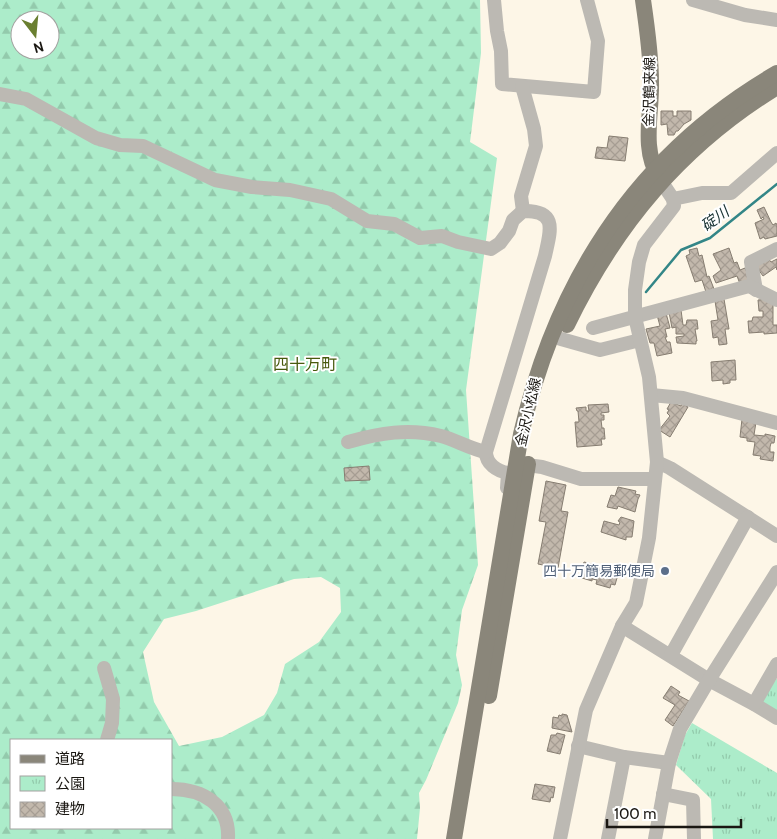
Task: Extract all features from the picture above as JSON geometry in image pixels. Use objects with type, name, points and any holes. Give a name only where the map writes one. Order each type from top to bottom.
[{"type":"main road","name":"金沢鶴来線","points":[[643,0],[650,53],[649,153],[658,175]]},
{"type":"main road","name":"金沢小松線","points":[[454,839],[521,434],[538,369],[553,329],[568,296],[598,245],[623,209],[658,175],[696,130],[719,111],[777,73]]},
{"type":"main road","name":"金沢小松線","points":[[465,839],[539,406],[561,339],[584,292],[658,175],[750,105],[777,87]]},
{"type":"street","points":[[494,0],[501,51],[502,84],[594,92],[598,41],[587,0]]},
{"type":"street","points":[[693,0],[745,15],[777,20]]},
{"type":"street","points":[[522,86],[534,129],[536,146],[521,196],[524,211]]},
{"type":"street","points":[[0,94],[26,99],[96,138],[120,145],[143,146],[215,180],[252,187],[290,190],[331,199],[367,221],[394,224],[420,238],[442,236],[458,242],[491,249],[500,243],[509,231],[513,220],[524,211],[538,210],[546,217],[551,228],[542,266],[486,452],[486,456],[492,466],[498,471],[508,473],[504,533]]},
{"type":"street","points":[[674,198],[702,193],[731,193],[777,153]]},
{"type":"street","points":[[560,839],[586,710],[622,626],[636,603],[649,538],[657,462],[651,395],[635,317],[635,290],[641,252],[648,238],[672,210],[674,198],[658,175]]},
{"type":"street","points":[[756,290],[751,262],[777,249]]},
{"type":"street","points":[[593,328],[749,286],[777,300]]},
{"type":"street","points":[[561,339],[600,350],[640,340]]},
{"type":"street","points":[[651,395],[683,398],[777,423]]},
{"type":"street","points":[[348,442],[378,434],[406,431],[441,436],[486,452]]},
{"type":"street","points":[[657,462],[670,468],[777,536]]},
{"type":"street","points":[[528,465],[542,467],[581,479],[654,479]]},
{"type":"street","points":[[671,655],[748,518]]},
{"type":"street","points":[[655,839],[669,763],[680,729],[708,680],[777,572]]},
{"type":"street","points":[[622,626],[708,680],[777,718]]},
{"type":"street","points":[[754,704],[777,664]]},
{"type":"street","points":[[104,668],[113,699],[112,723],[108,739]]},
{"type":"street","points":[[578,746],[624,757],[669,763]]},
{"type":"street","points":[[608,839],[624,757]]},
{"type":"street","points":[[172,789],[200,794],[217,804],[221,808],[229,826],[228,839]]},
{"type":"street","points":[[663,794],[693,800],[694,839]]},
{"type":"green space","points":[[0,0],[480,0],[481,53],[470,142],[497,158],[466,390],[478,565],[462,610],[456,655],[462,685],[458,703],[419,793],[420,808],[417,839],[0,839]],"holes":[[[321,577],[340,588],[341,612],[319,642],[285,664],[277,693],[264,715],[222,737],[179,746],[154,702],[143,652],[164,619],[196,611],[294,579]]]},
{"type":"green space","points":[[777,678],[777,714],[759,703]]},
{"type":"green space","points":[[692,723],[777,773],[777,839],[713,839],[711,799],[676,765],[685,735]]},
{"type":"building","points":[[661,111],[673,111],[673,116],[677,116],[677,111],[691,111],[691,120],[676,131],[674,135],[668,135],[667,124],[661,125]]},
{"type":"building","points":[[609,136],[628,138],[625,161],[595,158],[597,147],[607,148]]},
{"type":"building","points":[[764,207],[773,225],[776,223],[777,225],[777,236],[760,239],[755,223],[764,219],[763,217],[761,219],[757,210]]},
{"type":"building","points":[[697,248],[699,256],[702,255],[707,277],[709,276],[714,289],[706,292],[702,280],[695,282],[686,256],[690,254],[689,250]]},
{"type":"building","points":[[729,248],[734,263],[737,262],[740,270],[745,268],[750,280],[740,284],[737,276],[716,283],[713,276],[721,270],[713,254]]},
{"type":"building","points":[[767,257],[771,262],[777,259],[777,270],[776,267],[763,276],[755,265]]},
{"type":"building","points":[[724,299],[729,329],[725,329],[727,344],[719,345],[718,337],[713,338],[711,321],[718,320],[715,301]]},
{"type":"building","points":[[768,299],[773,301],[773,325],[777,325],[777,333],[749,333],[748,321],[752,321],[753,317],[763,317],[763,311],[759,311],[758,300]]},
{"type":"building","points":[[681,310],[683,325],[686,325],[687,320],[697,320],[698,329],[695,329],[696,344],[677,343],[676,337],[684,336],[684,334],[676,334],[676,327],[672,328],[669,312]]},
{"type":"building","points":[[666,313],[670,328],[665,329],[667,337],[665,337],[667,342],[670,342],[672,353],[657,356],[654,343],[650,343],[646,329],[660,326],[657,315]]},
{"type":"building","points":[[735,360],[736,380],[730,380],[730,383],[723,384],[723,380],[712,381],[711,362]]},
{"type":"building","points":[[671,402],[681,406],[682,403],[688,407],[670,437],[659,430],[670,416],[667,413],[669,410],[667,409]]},
{"type":"building","points":[[608,404],[609,412],[601,413],[601,415],[604,415],[604,420],[601,420],[605,439],[601,439],[602,445],[577,447],[575,422],[579,422],[576,408],[586,407],[586,411],[589,411],[588,405]]},
{"type":"building","points":[[742,419],[756,422],[754,435],[765,436],[765,434],[775,436],[774,443],[771,443],[770,447],[770,452],[774,452],[773,461],[760,459],[761,456],[753,455],[755,442],[747,441],[747,438],[740,437]]},
{"type":"building","points":[[369,466],[370,480],[345,481],[344,468]]},
{"type":"building","points":[[546,481],[566,485],[561,511],[568,512],[558,568],[538,564],[546,522],[539,521]]},
{"type":"building","points":[[618,487],[636,491],[635,494],[640,495],[635,512],[618,506],[617,509],[607,507],[611,495],[615,496]]},
{"type":"building","points":[[621,517],[634,521],[632,537],[626,537],[626,540],[601,532],[604,521],[619,525],[620,522],[618,521]]},
{"type":"building","points":[[584,562],[605,567],[603,574],[605,575],[608,564],[620,567],[615,585],[611,584],[610,588],[596,584],[597,580],[592,579],[592,581],[582,578],[580,576]]},
{"type":"building","points":[[671,686],[680,692],[678,695],[689,701],[673,726],[665,720],[675,705],[663,698]]},
{"type":"building","points":[[562,714],[567,715],[572,732],[552,728],[553,717],[558,718]]},
{"type":"building","points":[[557,733],[565,735],[560,754],[547,751],[551,735],[556,735]]},
{"type":"building","points":[[535,784],[555,787],[553,798],[551,797],[550,802],[532,799]]},
{"type":"waterway","name":"碇川","points":[[646,292],[681,250],[710,238],[777,184]]},
{"type":"place","name":"四十万簡易郵便局","points":[[665,571]]},
{"type":"district","name":"四十万町","points":[[305,364]]}]
